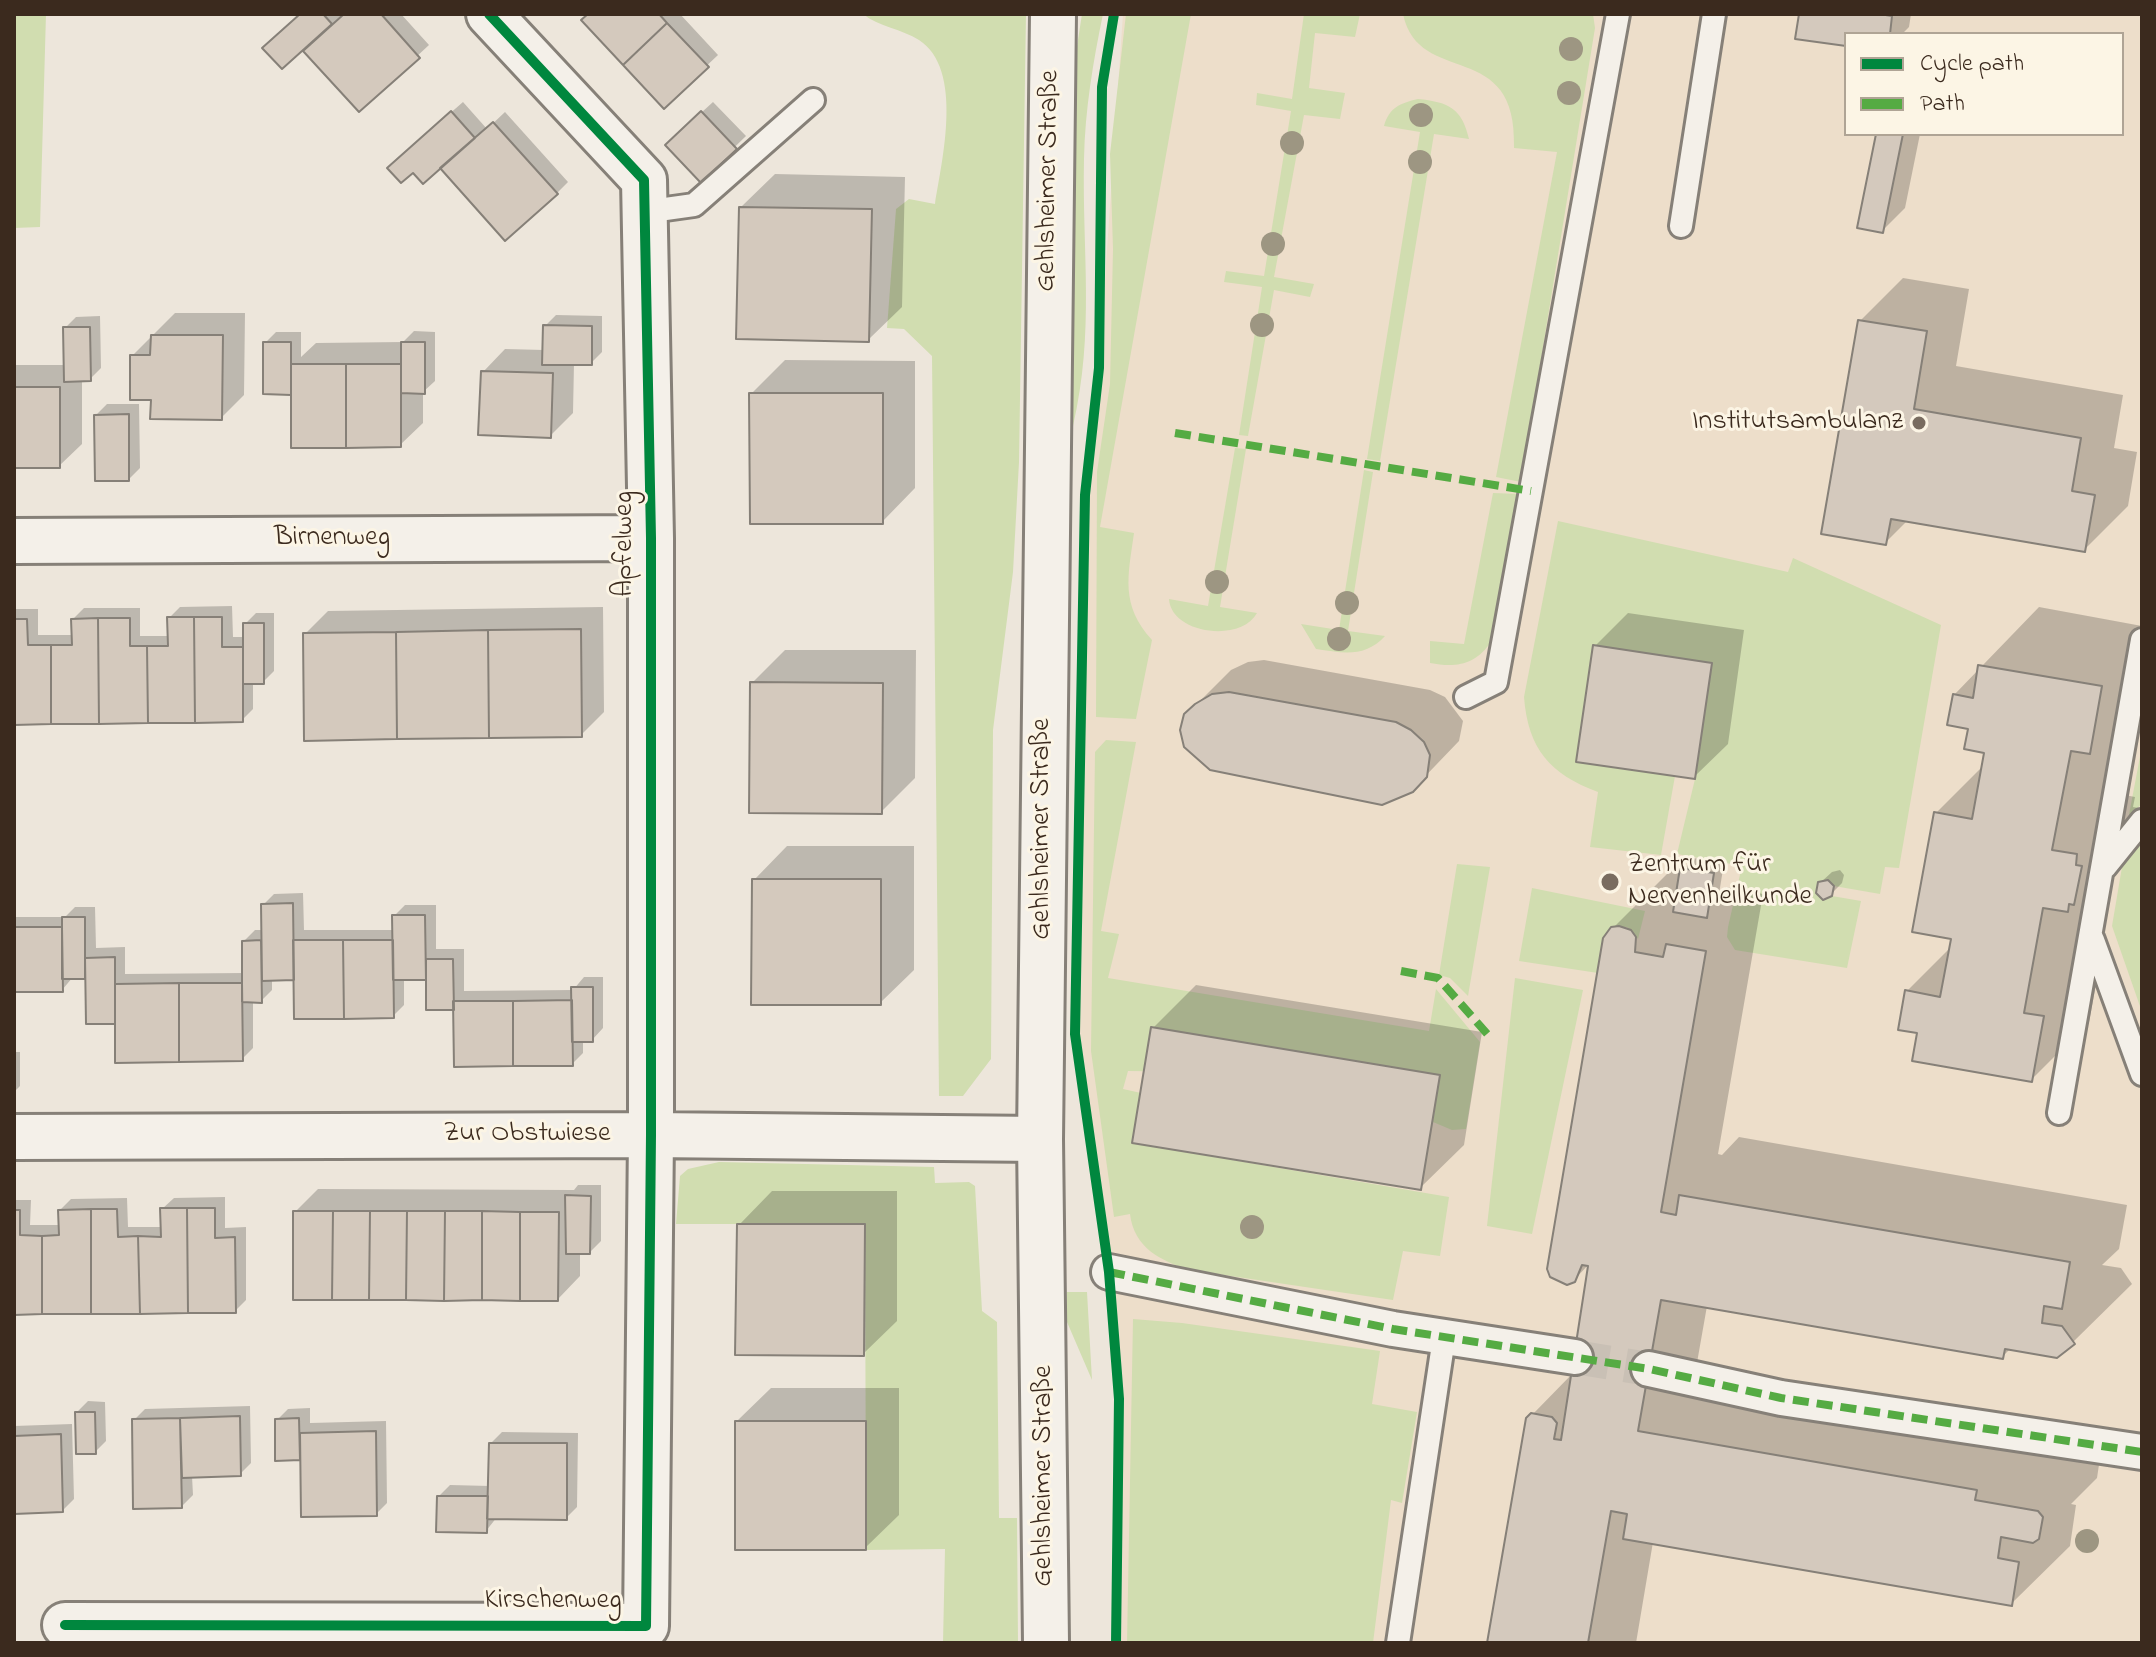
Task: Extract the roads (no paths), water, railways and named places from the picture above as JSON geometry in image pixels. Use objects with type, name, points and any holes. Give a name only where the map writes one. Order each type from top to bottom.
[{"type":"street","name":"Apfelweg","points":[[489,14],[644,180],[651,538],[651,1135]]},
{"type":"street","name":"Gehlsheimer Straße","points":[[1046,1643],[1040,1139],[1053,14]]},
{"type":"street","name":"Birnenweg","points":[[14,541],[651,538]]},
{"type":"street","name":"Zur Obstwiese","points":[[14,1137],[651,1135],[1040,1139]]},
{"type":"street","name":"Kirschenweg","points":[[65,1625],[646,1626],[651,1135]]},
{"type":"street","points":[[1109,1272],[1444,1338],[1575,1357]]},
{"type":"street","points":[[1649,1369],[1781,1398],[2142,1452]]},
{"type":"lane","points":[[1466,697],[1496,682],[1618,14]]},
{"type":"lane","points":[[1681,226],[1714,14]]},
{"type":"lane","points":[[644,212],[694,205],[813,100]]},
{"type":"lane","points":[[2059,1113],[2105,867],[2142,640]]},
{"type":"lane","points":[[2105,867],[2142,821]]},
{"type":"lane","points":[[2092,937],[2142,1074]]},
{"type":"lane","points":[[1398,1643],[1444,1338]]},
{"type":"tunnel","points":[[1575,1357],[1649,1369]]},
{"type":"place","name":"Institutsambulanz","points":[[1919,423]]},
{"type":"place","name":"Zentrum für Nervenheilkunde","points":[[1610,882]]}]
